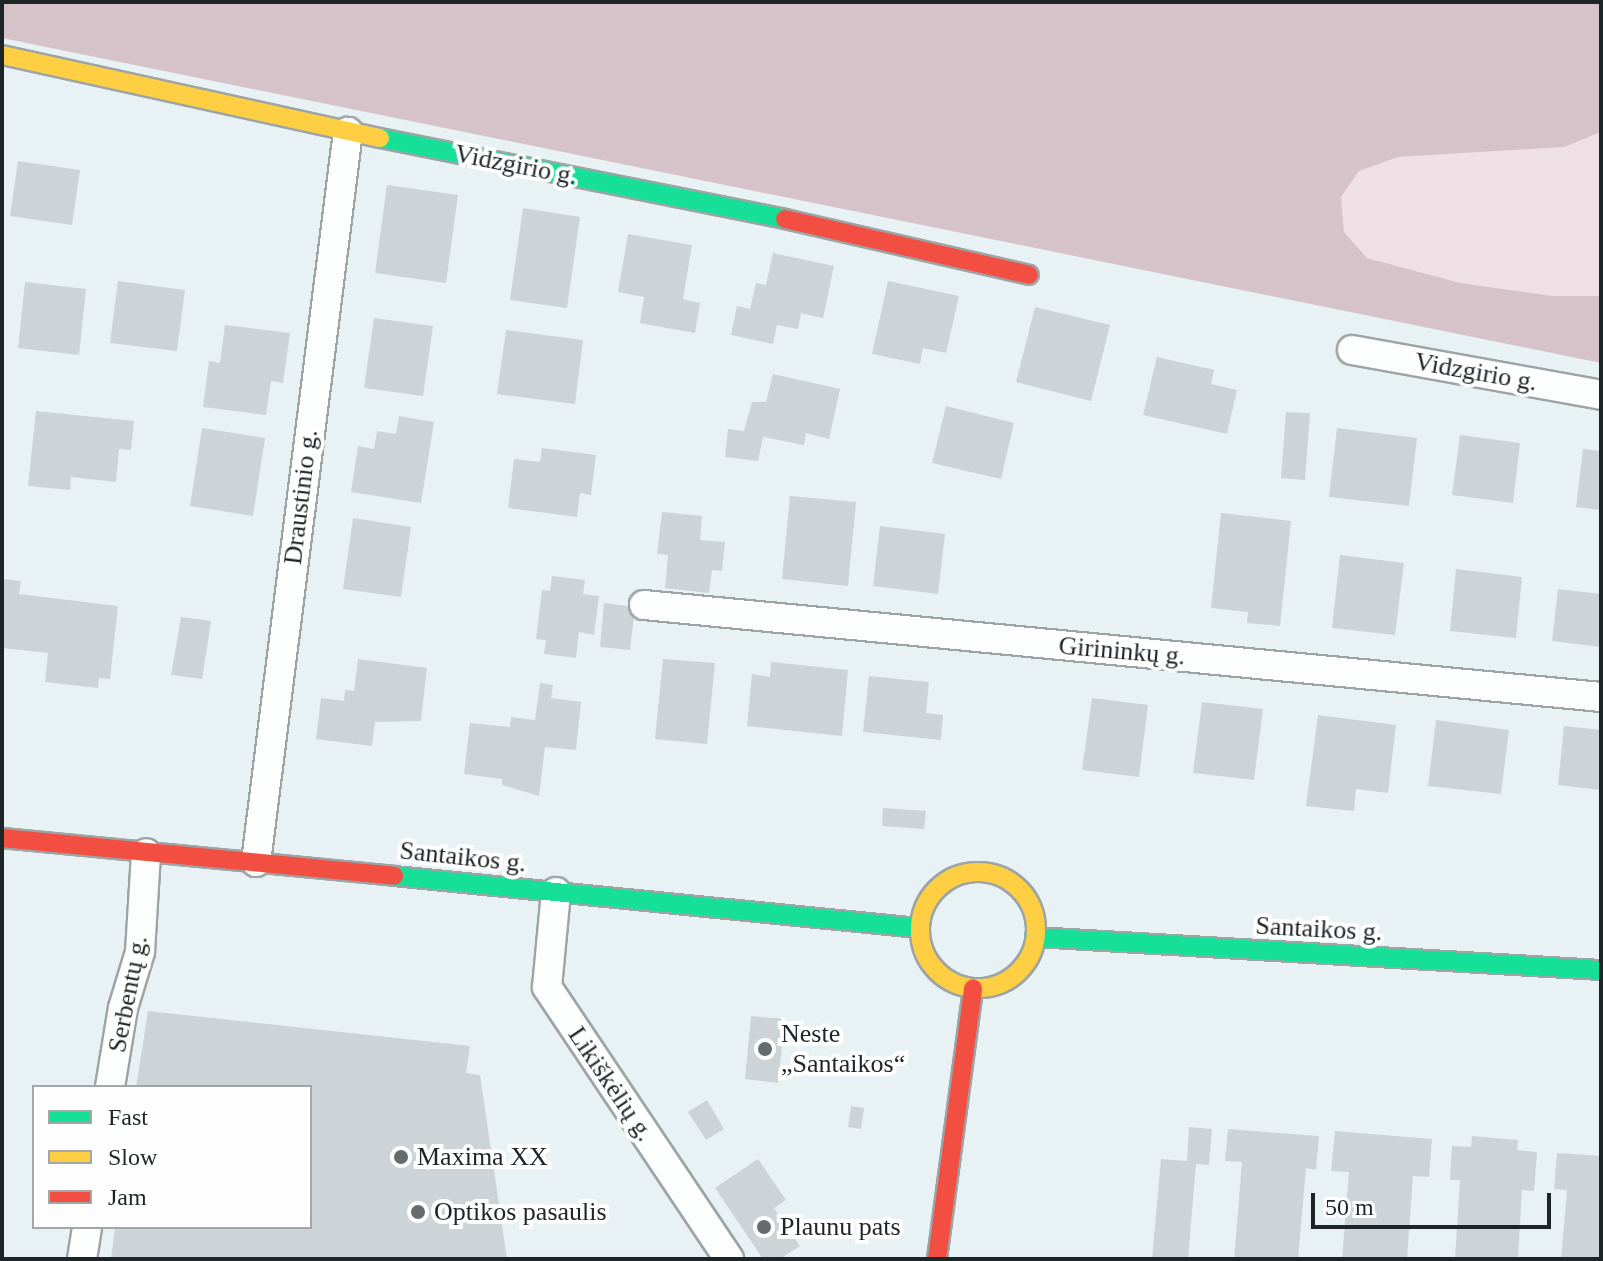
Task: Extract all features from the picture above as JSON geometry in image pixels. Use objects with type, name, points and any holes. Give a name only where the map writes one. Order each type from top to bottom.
[{"type":"main road","name":"Vidzgirio g.","points":[[2,55],[348,132],[734,207],[1029,275]]},
{"type":"main road","name":"Santaikos g.","points":[[2,838],[919,928]]},
{"type":"main road","points":[[992,874],[1026,898],[1035,937],[1031,955],[1007,981],[973,988],[952,982],[934,969],[919,928],[924,908],[952,878],[992,874]]},
{"type":"main road","name":"Santaikos g.","points":[[1035,937],[1601,970]]},
{"type":"main road","points":[[937,1259],[973,988]]},
{"type":"street","name":"Draustinio g.","points":[[256,862],[348,132]]},
{"type":"street","name":"Vidzgirio g.","points":[[1352,350],[1601,395]]},
{"type":"street","name":"Girininkų g.","points":[[644,605],[1601,697]]},
{"type":"street","name":"Serbentų g.","points":[[110,1085],[123,1008],[140,952],[146,853]]},
{"type":"street","name":"Likiškėlių g.","points":[[556,892],[547,987],[729,1259]]},
{"type":"street","points":[[82,1259],[87,1229]]},
{"type":"shaded area","points":[[2,2],[1601,2],[1601,132],[1564,147],[1398,157],[1359,171],[1341,197],[1344,232],[1367,258],[1460,283],[1553,296],[1601,296],[1601,363],[2,38]]},
{"type":"shaded area","points":[[1601,132],[1601,296],[1553,296],[1460,283],[1366,258],[1344,232],[1341,197],[1359,171],[1398,157],[1564,147]]},
{"type":"building","points":[[18,161],[80,170],[72,225],[10,216]]},
{"type":"building","points":[[387,185],[458,195],[446,283],[375,273]]},
{"type":"building","points":[[523,208],[580,217],[567,308],[510,300]]},
{"type":"building","points":[[628,234],[692,245],[683,299],[700,303],[695,333],[640,323],[644,297],[618,292]]},
{"type":"building","points":[[773,253],[834,266],[823,318],[801,313],[798,329],[777,325],[773,344],[731,335],[737,306],[750,309],[756,283],[766,285]]},
{"type":"building","points":[[118,281],[185,290],[177,351],[110,343]]},
{"type":"building","points":[[888,281],[959,296],[946,353],[923,348],[920,364],[872,354]]},
{"type":"building","points":[[25,282],[86,289],[79,355],[18,348]]},
{"type":"building","points":[[1035,307],[1110,325],[1091,401],[1016,382]]},
{"type":"building","points":[[374,318],[433,326],[423,396],[364,388]]},
{"type":"building","points":[[225,325],[290,333],[283,383],[271,381],[266,415],[203,407],[209,361],[220,363]]},
{"type":"building","points":[[506,330],[583,340],[575,404],[497,394]]},
{"type":"building","points":[[1157,357],[1214,370],[1211,384],[1237,390],[1227,434],[1143,415]]},
{"type":"building","points":[[773,374],[840,389],[829,439],[806,433],[804,445],[763,437],[758,461],[725,457],[728,429],[744,431],[752,402],[766,402]]},
{"type":"building","points":[[946,406],[1014,423],[1001,479],[932,463]]},
{"type":"building","points":[[36,411],[134,421],[131,450],[119,449],[116,482],[71,477],[70,490],[28,486]]},
{"type":"building","points":[[1286,412],[1310,413],[1305,480],[1281,478]]},
{"type":"building","points":[[399,416],[434,422],[421,503],[351,492],[358,446],[374,449],[377,431],[396,434]]},
{"type":"building","points":[[202,428],[265,438],[253,516],[190,506]]},
{"type":"building","points":[[1337,428],[1417,438],[1409,506],[1329,497]]},
{"type":"building","points":[[1460,435],[1520,443],[1513,503],[1452,495]]},
{"type":"building","points":[[542,448],[596,455],[591,495],[580,493],[577,517],[508,508],[514,459],[540,462]]},
{"type":"building","points":[[1583,449],[1601,451],[1601,510],[1576,507]]},
{"type":"building","points":[[790,496],[856,502],[848,586],[782,579]]},
{"type":"building","points":[[662,512],[702,516],[700,540],[725,542],[722,571],[712,570],[709,593],[665,588],[668,555],[657,554]]},
{"type":"building","points":[[1221,513],[1291,521],[1280,626],[1247,623],[1248,612],[1211,608]]},
{"type":"building","points":[[353,518],[411,527],[401,597],[343,589]]},
{"type":"building","points":[[880,526],[945,534],[938,594],[873,586]]},
{"type":"building","points":[[1340,555],[1404,563],[1395,635],[1332,628]]},
{"type":"building","points":[[1456,569],[1522,577],[1516,638],[1450,631]]},
{"type":"building","points":[[552,576],[585,580],[583,594],[599,596],[594,635],[579,632],[576,658],[544,654],[546,640],[536,639],[542,590],[550,591]]},
{"type":"building","points":[[2,579],[21,581],[19,594],[118,606],[110,679],[99,678],[98,688],[45,682],[48,653],[2,648]]},
{"type":"building","points":[[1558,589],[1601,594],[1601,647],[1552,641]]},
{"type":"building","points":[[604,603],[635,607],[630,650],[600,647]]},
{"type":"building","points":[[181,617],[211,621],[202,679],[171,675]]},
{"type":"building","points":[[358,659],[427,668],[421,721],[375,722],[372,746],[316,739],[321,698],[344,701],[345,690],[354,691]]},
{"type":"building","points":[[663,659],[715,663],[707,744],[655,739]]},
{"type":"building","points":[[771,662],[848,670],[842,736],[747,726],[752,674],[770,677]]},
{"type":"building","points":[[869,676],[929,682],[926,713],[943,715],[941,740],[863,732]]},
{"type":"building","points":[[540,683],[553,685],[551,698],[581,702],[576,750],[545,747],[539,796],[502,785],[502,779],[464,774],[470,723],[510,727],[511,717],[535,720]]},
{"type":"building","points":[[1092,698],[1148,705],[1139,777],[1082,770]]},
{"type":"building","points":[[1202,702],[1263,709],[1254,780],[1193,773]]},
{"type":"building","points":[[1318,715],[1396,725],[1388,793],[1356,789],[1354,811],[1306,806]]},
{"type":"building","points":[[1436,720],[1509,730],[1501,794],[1428,786]]},
{"type":"building","points":[[1564,726],[1601,730],[1601,790],[1558,785]]},
{"type":"building","points":[[883,808],[926,811],[924,829],[882,826]]},
{"type":"building","name":"Maxima XX","points":[[148,1011],[470,1046],[466,1073],[480,1075],[507,1259],[111,1259],[115,1229],[312,1229],[312,1085],[136,1085]]},
{"type":"building","points":[[751,1016],[785,1019],[778,1083],[745,1079]]},
{"type":"building","points":[[707,1100],[724,1129],[706,1140],[688,1112]]},
{"type":"building","points":[[851,1106],[864,1108],[861,1129],[848,1127]]},
{"type":"building","points":[[1189,1127],[1212,1129],[1209,1165],[1196,1164],[1188,1259],[1152,1259],[1161,1159],[1187,1161]]},
{"type":"building","points":[[1228,1129],[1319,1136],[1316,1170],[1306,1168],[1298,1259],[1234,1259],[1242,1162],[1225,1161]]},
{"type":"building","points":[[1335,1131],[1432,1139],[1429,1177],[1413,1176],[1407,1259],[1342,1259],[1349,1172],[1331,1171]]},
{"type":"building","points":[[1472,1136],[1518,1140],[1517,1150],[1537,1152],[1534,1191],[1522,1190],[1518,1259],[1455,1259],[1460,1180],[1450,1180],[1452,1146],[1471,1147]]},
{"type":"building","points":[[1557,1153],[1601,1156],[1601,1259],[1561,1259],[1567,1190],[1554,1189]]},
{"type":"building","name":"Plaunu pats","points":[[758,1159],[786,1200],[774,1208],[800,1246],[780,1259],[763,1259],[715,1188]]},
{"type":"traffic: fast","points":[[380,138],[785,219]]},
{"type":"traffic: fast","points":[[394,876],[919,928]]},
{"type":"traffic: fast","points":[[1035,937],[1601,970]]},
{"type":"traffic: slow","points":[[2,55],[380,138]]},
{"type":"traffic: slow","points":[[978,872],[1000,877],[1019,889],[1031,908],[1036,930],[1031,952],[1019,971],[1000,983],[978,988],[956,983],[937,971],[925,952],[920,930],[925,908],[937,889],[956,877],[978,872]]},
{"type":"traffic: jam","points":[[785,219],[1029,275]]},
{"type":"traffic: jam","points":[[2,838],[394,876]]},
{"type":"traffic: jam","points":[[937,1259],[973,988]]},
{"type":"place","name":"Neste „Santaikos“","points":[[765,1049]]},
{"type":"place","name":"Maxima XX","points":[[401,1157]]},
{"type":"place","name":"Optikos pasaulis","points":[[418,1212]]},
{"type":"place","name":"Plaunu pats","points":[[764,1227]]}]
